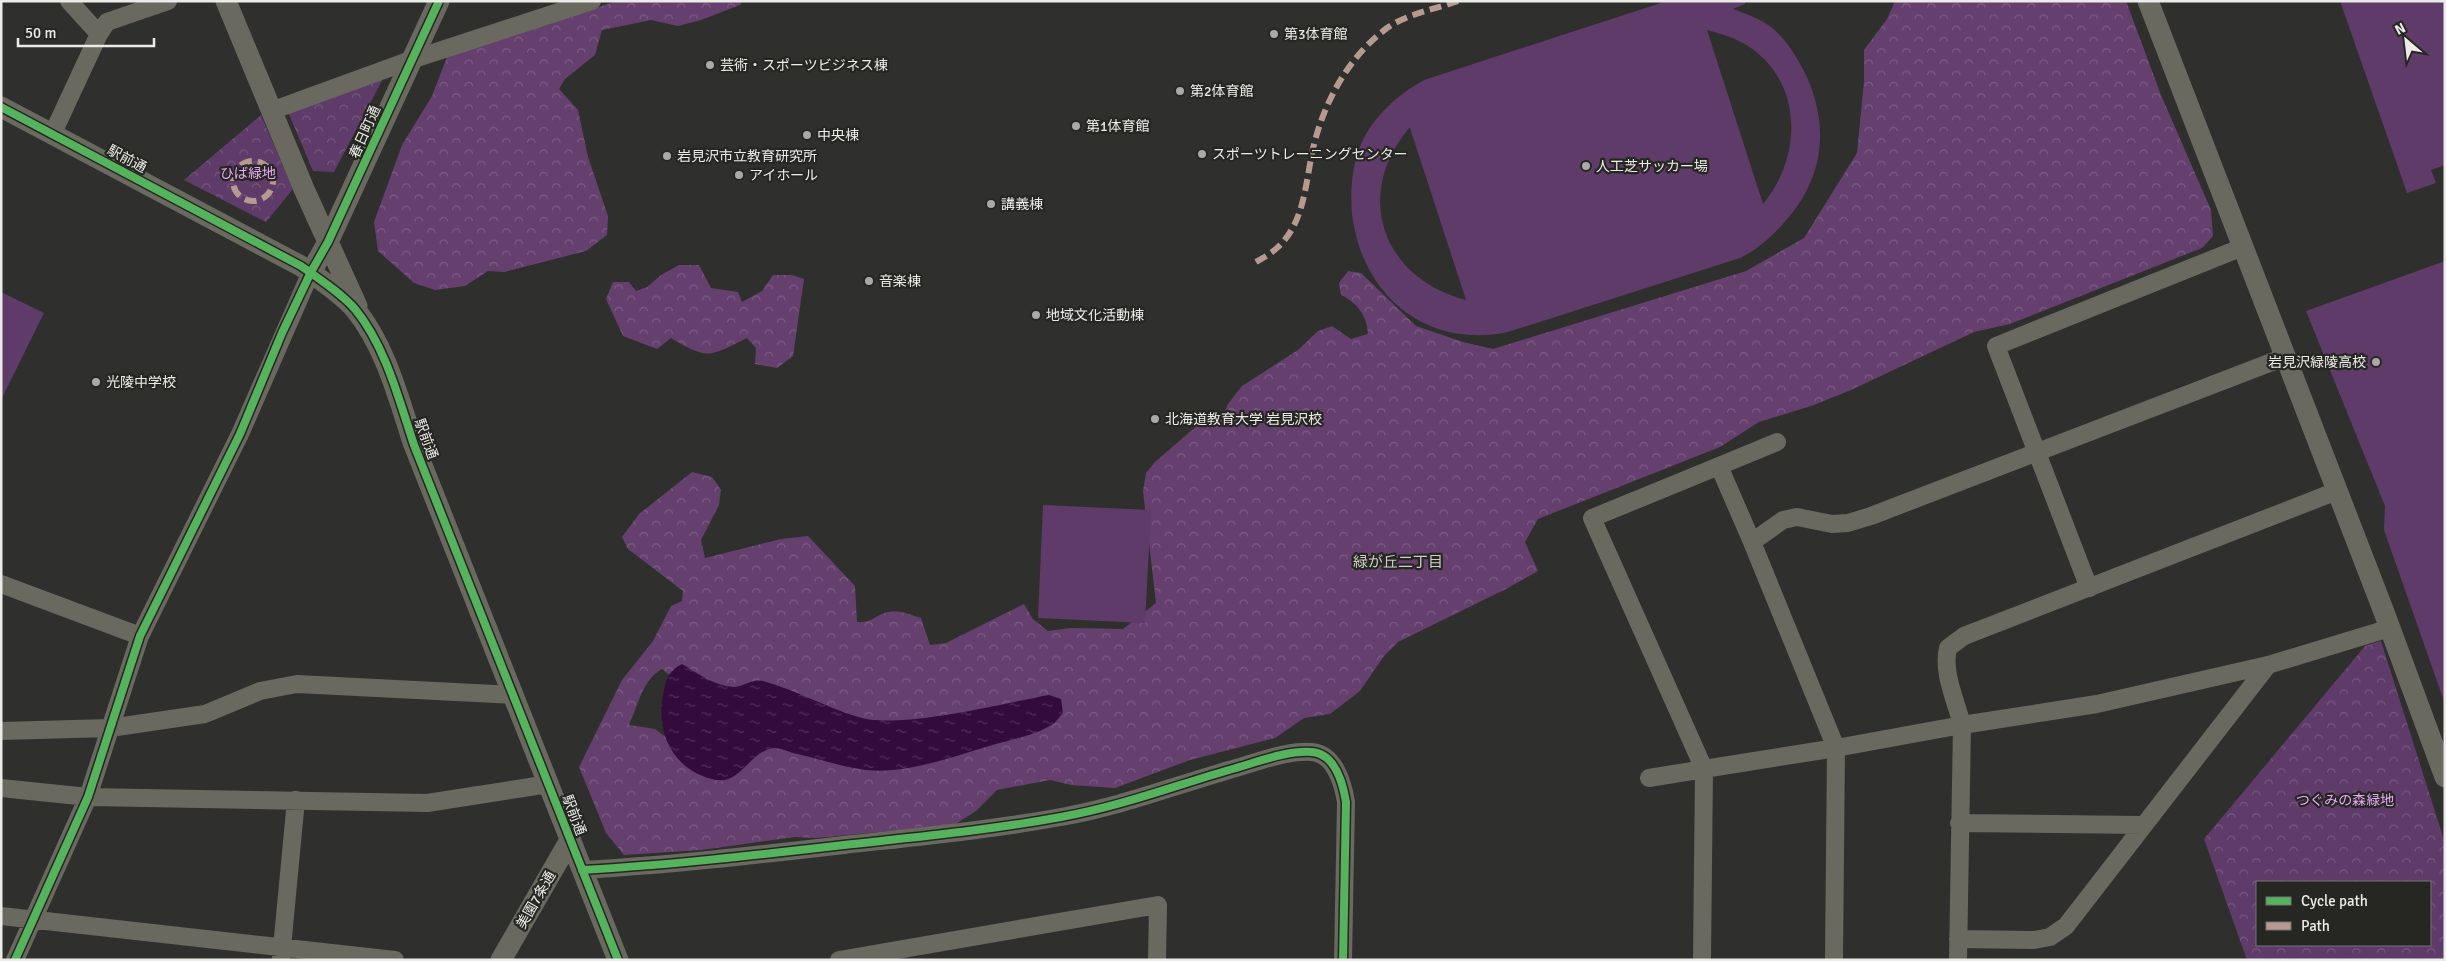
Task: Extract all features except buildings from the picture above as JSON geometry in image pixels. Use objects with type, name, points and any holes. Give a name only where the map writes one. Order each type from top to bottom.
[{"type":"street","points":[[69,1],[99,34]]},
{"type":"street","points":[[54,133],[99,34],[107,22],[168,1]]},
{"type":"street","points":[[226,1],[271,111],[364,322]]},
{"type":"street","name":"春日町通","points":[[311,272],[328,242],[439,1]]},
{"type":"street","points":[[271,111],[411,60],[592,1]]},
{"type":"street","points":[[2148,1],[2390,628],[2445,777]]},
{"type":"street","name":"駅前通","points":[[1,107],[54,133],[311,272],[344,298],[364,322],[390,374],[414,445],[618,960]]},
{"type":"street","points":[[2089,588],[1996,346],[2243,247]]},
{"type":"street","points":[[15,960],[88,797],[140,636],[240,434],[311,272]]},
{"type":"street","points":[[1752,542],[1783,520],[1798,517],[1832,524],[1848,523],[2285,357]]},
{"type":"street","points":[[1702,960],[1704,769],[1592,518],[1778,442]]},
{"type":"street","points":[[1719,466],[1836,748],[1834,960]]},
{"type":"street","points":[[1958,960],[1962,725],[1946,665],[1948,648],[1964,636],[2337,491]]},
{"type":"street","points":[[1,584],[140,636]]},
{"type":"street","points":[[1649,778],[2097,704],[2268,665],[2390,628]]},
{"type":"street","points":[[1958,938],[2034,940],[2050,937],[2066,926],[2268,665]]},
{"type":"street","points":[[1,731],[110,728],[205,714],[260,691],[297,684],[514,695]]},
{"type":"street","points":[[582,870],[670,865],[922,836],[1062,817],[1264,760],[1305,752],[1316,752],[1335,768],[1344,789],[1346,802],[1343,960]]},
{"type":"street","points":[[1,788],[88,797],[427,803],[548,784]]},
{"type":"street","points":[[281,954],[296,800]]},
{"type":"street","points":[[1959,823],[2144,824]]},
{"type":"street","name":"美園7条通","points":[[501,960],[570,840]]},
{"type":"street","points":[[839,960],[1158,905],[1157,960]]},
{"type":"street","points":[[1,916],[281,954],[395,960]]},
{"type":"green space","points":[[617,1],[743,1],[740,5],[701,20],[678,26],[651,20],[602,30],[595,55],[565,79],[559,89],[578,110],[588,157],[608,216],[607,235],[586,251],[504,272],[488,271],[465,286],[435,290],[414,283],[378,251],[374,222],[402,145],[432,96],[447,57]]},
{"type":"green space","name":"人工芝サッカー場","points":[[1667,1],[1745,1],[1745,4],[1733,9],[1762,21],[1776,31],[1789,46],[1803,69],[1817,107],[1820,127],[1820,146],[1817,164],[1801,200],[1789,217],[1766,240],[1740,258],[1508,332],[1478,335],[1450,332],[1425,324],[1403,310],[1384,292],[1369,269],[1358,243],[1352,214],[1351,196],[1354,169],[1358,152],[1366,134],[1387,107],[1405,92],[1424,80]],"holes":[[[1707,30],[1739,41],[1763,58],[1777,76],[1787,96],[1791,118],[1791,140],[1786,163],[1776,184],[1763,204]],[[1410,128],[1466,300],[1437,289],[1414,273],[1396,254],[1385,231],[1380,206],[1382,180],[1392,154]]]},
{"type":"green space","points":[[1895,1],[2126,1],[2161,95],[2211,210],[2213,236],[2202,248],[2010,324],[1974,332],[1851,390],[1814,405],[1759,422],[1720,447],[1538,519],[1525,542],[1538,571],[1508,588],[1398,642],[1384,656],[1360,691],[1330,714],[1304,718],[1275,738],[1190,760],[1115,788],[1071,785],[1050,780],[997,790],[976,811],[954,825],[816,838],[795,837],[701,850],[624,855],[606,833],[579,767],[622,680],[653,641],[671,606],[682,601],[683,591],[628,549],[622,537],[639,514],[692,472],[712,477],[721,490],[719,505],[701,540],[705,558],[781,539],[808,536],[855,586],[857,622],[867,621],[892,611],[909,614],[921,618],[930,645],[946,643],[1024,604],[1033,619],[1048,631],[1070,628],[1123,629],[1156,603],[1143,491],[1146,473],[1155,462],[1200,423],[1221,420],[1228,404],[1242,386],[1298,350],[1318,331],[1332,326],[1351,339],[1368,334],[1366,321],[1360,310],[1341,295],[1339,283],[1348,271],[1361,273],[1416,326],[1463,342],[1493,349],[1746,271],[1804,238],[1857,153],[1864,81],[1864,50],[1887,19]],"holes":[[[662,669],[675,679],[891,729],[755,751],[690,755],[655,729],[629,725],[641,694],[655,674]]]},
{"type":"green space","points":[[2340,1],[2445,1],[2445,165],[2431,170],[2436,183],[2407,193]]},
{"type":"green space","points":[[386,73],[334,172],[313,171],[288,112]]},
{"type":"green space","name":"ひば緑地","points":[[261,115],[293,189],[266,222],[184,180]]},
{"type":"green space","points":[[2445,261],[2445,704],[2384,530],[2385,506],[2306,311]]},
{"type":"green space","points":[[679,265],[699,265],[711,288],[738,292],[742,302],[762,291],[773,275],[792,275],[804,279],[793,356],[777,368],[755,364],[756,348],[747,338],[716,352],[701,353],[671,338],[657,349],[623,336],[606,299],[613,282],[629,282],[636,291],[647,287],[661,275]]},
{"type":"green space","points":[[1,292],[44,313],[1,400]]},
{"type":"green space","points":[[1043,505],[1151,510],[1145,623],[1038,618]]},
{"type":"green space","name":"つぐみの森緑地","points":[[2381,641],[2445,843],[2445,960],[2247,960],[2204,839],[2365,646]]},
{"type":"water","points":[[682,664],[706,678],[726,686],[740,686],[759,680],[787,689],[846,713],[876,720],[925,718],[1049,695],[1061,699],[1063,713],[1053,724],[1032,734],[914,767],[881,771],[857,769],[774,748],[766,750],[732,777],[716,780],[688,768],[670,747],[664,734],[662,705],[667,678]]},
{"type":"marked path","points":[[1256,262],[1278,247],[1288,236],[1295,223],[1304,195],[1312,151],[1321,121],[1334,91],[1352,63],[1374,39],[1395,23],[1412,15],[1458,1]]},
{"type":"marked path","points":[[257,161],[264,164],[270,170],[273,181],[272,189],[264,198],[257,201],[249,201],[242,198],[234,189],[233,177],[236,170],[245,162],[257,161]]},
{"type":"cycle path","points":[[15,960],[88,797],[140,636],[240,434],[282,333],[311,272],[328,242],[439,1]]},
{"type":"cycle path","points":[[1,107],[301,266],[343,297],[366,324],[390,374],[414,445],[618,960]]},
{"type":"cycle path","points":[[582,870],[746,856],[1034,822],[1104,808],[1270,758],[1292,753],[1312,752],[1327,758],[1332,764],[1343,787],[1346,802],[1343,960]]},
{"type":"place","name":"第3体育館","points":[[1274,34]]},
{"type":"place","name":"芸術・スポーツビジネス棟","points":[[710,65]]},
{"type":"place","name":"第2体育館","points":[[1180,91]]},
{"type":"place","name":"第1体育館","points":[[1076,126]]},
{"type":"place","name":"中央棟","points":[[807,135]]},
{"type":"place","name":"スポーツトレーニングセンター","points":[[1202,154]]},
{"type":"place","name":"岩見沢市立教育研究所","points":[[667,156]]},
{"type":"place","name":"人工芝サッカー場","points":[[1586,166]]},
{"type":"place","name":"アイホール","points":[[739,175]]},
{"type":"place","name":"講義棟","points":[[991,204]]},
{"type":"place","name":"音楽棟","points":[[869,281]]},
{"type":"place","name":"地域文化活動棟","points":[[1036,315]]},
{"type":"place","name":"岩見沢緑陵高校","points":[[2376,362]]},
{"type":"place","name":"光陵中学校","points":[[96,382]]},
{"type":"place","name":"北海道教育大学 岩見沢校","points":[[1155,419]]},
{"type":"district","name":"緑が丘二丁目","points":[[1398,562]]}]
